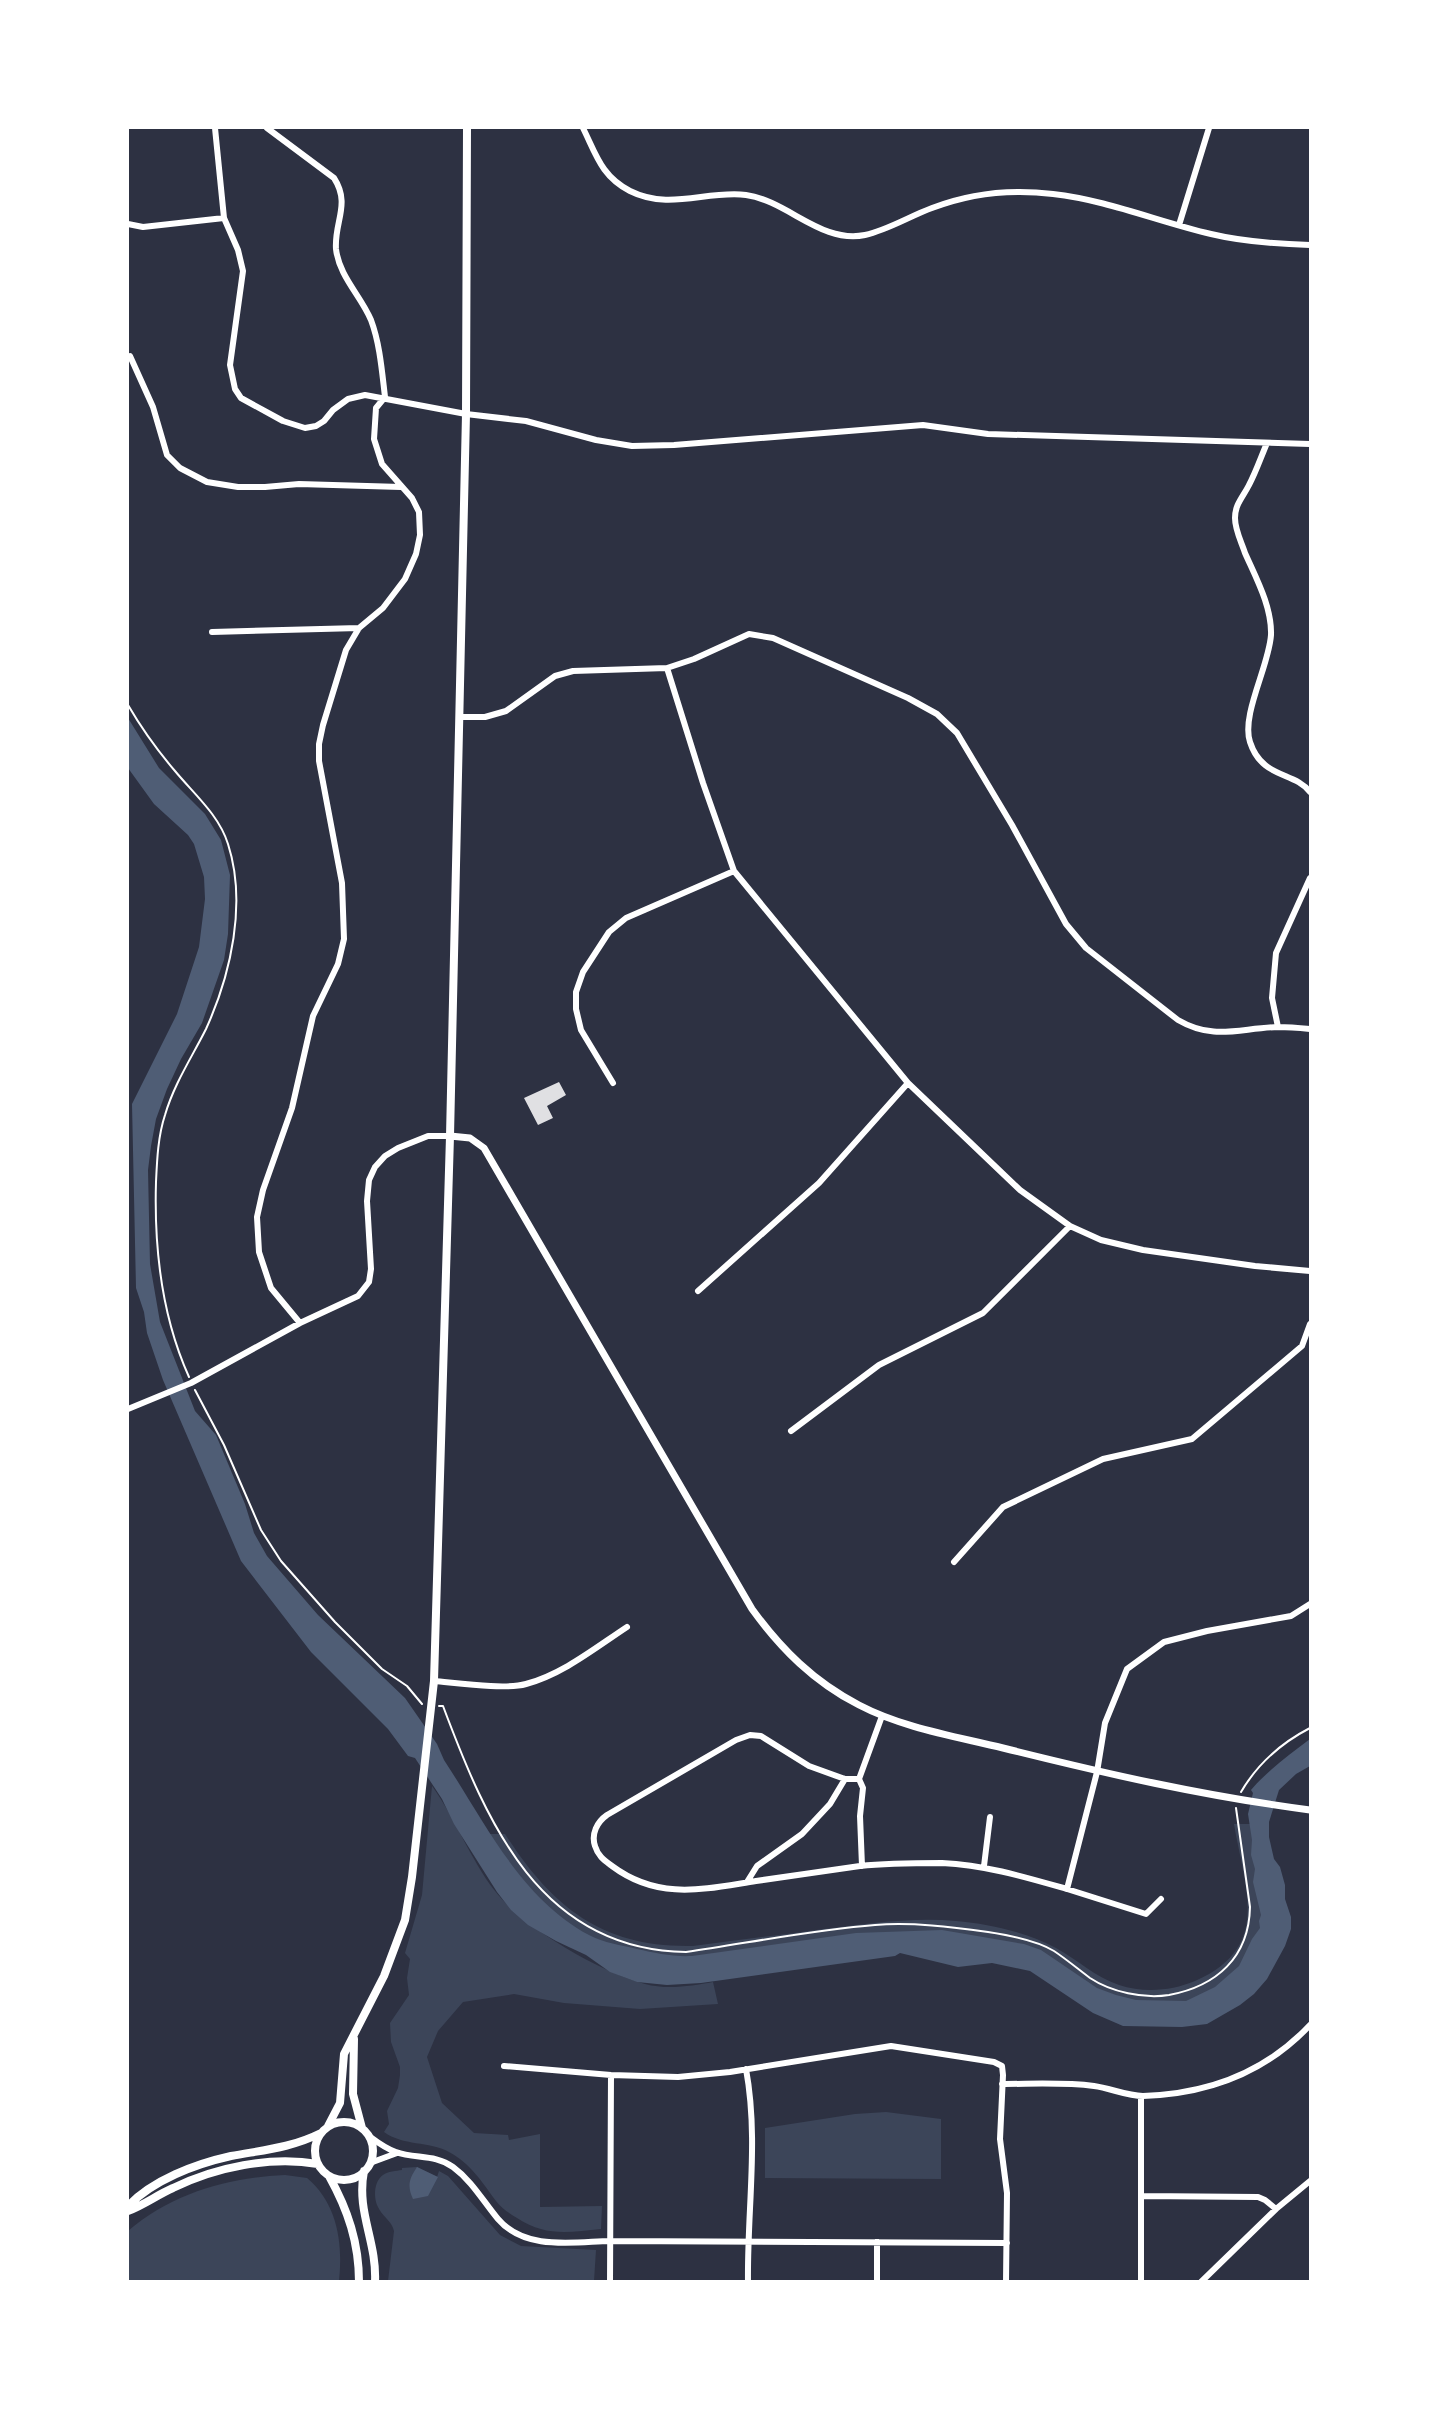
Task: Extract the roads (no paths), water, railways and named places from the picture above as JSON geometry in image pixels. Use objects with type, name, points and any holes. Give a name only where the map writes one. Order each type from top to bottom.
[{"type":"main road","points":[[128,2209],[142,2192],[197,2165],[231,2156],[294,2145],[321,2133],[328,2126],[340,2103],[344,2054],[384,1976],[405,1920],[434,1681],[450,1136],[466,414],[467,128]]},
{"type":"main road","points":[[329,2176],[348,2180],[364,2171],[370,2163],[372,2145],[369,2136],[362,2128],[353,2094],[354,2038]]},
{"type":"main road","points":[[328,2126],[346,2122],[362,2128]]},
{"type":"main road","points":[[321,2133],[315,2148],[318,2164],[329,2176],[349,2216],[355,2239],[359,2282]]},
{"type":"main road","points":[[128,2209],[146,2204],[172,2188],[236,2168],[271,2162],[300,2161],[318,2164]]},
{"type":"main road","points":[[364,2171],[362,2203],[374,2254],[375,2282]]},
{"type":"street","points":[[215,128],[224,218],[238,250],[243,271],[230,365],[234,389],[242,398],[283,420],[305,428],[316,426],[324,421],[333,410],[348,399],[365,395],[466,414],[526,421],[596,440],[632,446],[674,445],[923,425],[988,434],[1311,444]]},
{"type":"street","points":[[267,128],[334,178],[341,188],[343,201],[336,250],[342,267],[370,319],[379,354],[385,397],[376,408],[374,440],[382,464],[412,498],[419,512],[420,535],[416,554],[405,579],[383,608],[359,628],[346,650],[319,744],[319,761],[342,883],[344,939],[338,964],[313,1016],[292,1108],[263,1190],[257,1217],[259,1252],[271,1288],[300,1323]]},
{"type":"street","points":[[583,128],[599,164],[615,182],[632,192],[661,201],[745,195],[767,200],[825,231],[846,236],[865,235],[945,204],[1010,191],[1054,194],[1100,203],[1247,241],[1311,245]]},
{"type":"street","points":[[1179,225],[1209,128]]},
{"type":"street","points":[[128,224],[143,227],[224,218]]},
{"type":"street","points":[[130,356],[153,407],[167,455],[180,468],[207,482],[265,488],[299,484],[402,487]]},
{"type":"street","points":[[1267,443],[1248,486],[1238,500],[1235,517],[1237,532],[1268,610],[1270,635],[1266,664],[1248,723],[1250,741],[1269,770],[1306,786],[1311,792]]},
{"type":"street","points":[[212,632],[359,628]]},
{"type":"street","points":[[459,717],[485,717],[506,711],[555,676],[573,671],[667,668],[694,659],[748,634],[773,638],[937,714],[957,733],[1012,825],[1066,924],[1086,948],[1178,1020],[1194,1029],[1214,1033],[1278,1027],[1311,1029]]},
{"type":"street","points":[[667,668],[703,783],[734,871],[908,1083],[1020,1190],[1071,1226],[1101,1239],[1143,1250],[1311,1271]]},
{"type":"street","points":[[613,1083],[581,1030],[576,1009],[576,992],[583,972],[609,932],[626,918],[734,871]]},
{"type":"street","points":[[1278,1027],[1272,998],[1276,953],[1311,878]]},
{"type":"street","points":[[698,1291],[819,1184],[908,1083]]},
{"type":"street","points":[[128,1409],[190,1383],[300,1323],[358,1296],[369,1282],[372,1256],[367,1201],[369,1180],[375,1167],[385,1156],[398,1148],[428,1137],[470,1138],[484,1148],[736,1582],[770,1635],[821,1683],[882,1716],[1097,1772],[1168,1788],[1311,1810]]},
{"type":"street","points":[[791,1431],[879,1365],[983,1313],[1071,1226]]},
{"type":"street","points":[[954,1562],[1003,1507],[1103,1459],[1192,1439],[1302,1346],[1311,1324]]},
{"type":"street","points":[[1067,1889],[1097,1772],[1104,1723],[1127,1669],[1164,1642],[1207,1630],[1292,1616],[1311,1604]]},
{"type":"street","points":[[434,1681],[479,1685],[525,1685],[561,1670],[627,1627]]},
{"type":"street","points":[[862,1866],[860,1816],[863,1788],[860,1779],[882,1716]]},
{"type":"street","points":[[860,1779],[845,1779],[810,1766],[761,1736],[750,1735],[736,1740],[599,1820],[594,1844],[600,1857],[624,1875],[648,1886],[681,1890],[707,1890],[862,1866],[907,1863],[984,1866],[1146,1914],[1161,1899]]},
{"type":"street","points":[[747,1882],[757,1866],[802,1834],[830,1804],[845,1779]]},
{"type":"street","points":[[984,1866],[990,1818]]},
{"type":"street","points":[[1002,2084],[1056,2083],[1094,2086],[1141,2096],[1204,2090],[1267,2062],[1311,2025]]},
{"type":"street","points":[[504,2066],[611,2075],[678,2077],[746,2069],[891,2046],[994,2062],[1002,2066],[1000,2139],[1007,2193],[1006,2282]]},
{"type":"street","points":[[746,2069],[753,2148],[747,2242],[748,2282]]},
{"type":"street","points":[[610,2282],[611,2075]]},
{"type":"street","points":[[1141,2096],[1141,2282]]},
{"type":"street","points":[[369,2136],[397,2153],[434,2158],[453,2167],[472,2185],[499,2220],[526,2239],[550,2243],[610,2241],[1008,2243]]},
{"type":"street","points":[[370,2163],[397,2153]]},
{"type":"street","points":[[1201,2282],[1276,2209],[1311,2181]]},
{"type":"street","points":[[1141,2196],[1258,2198],[1265,2200],[1276,2209]]},
{"type":"street","points":[[877,2242],[877,2282]]}]
